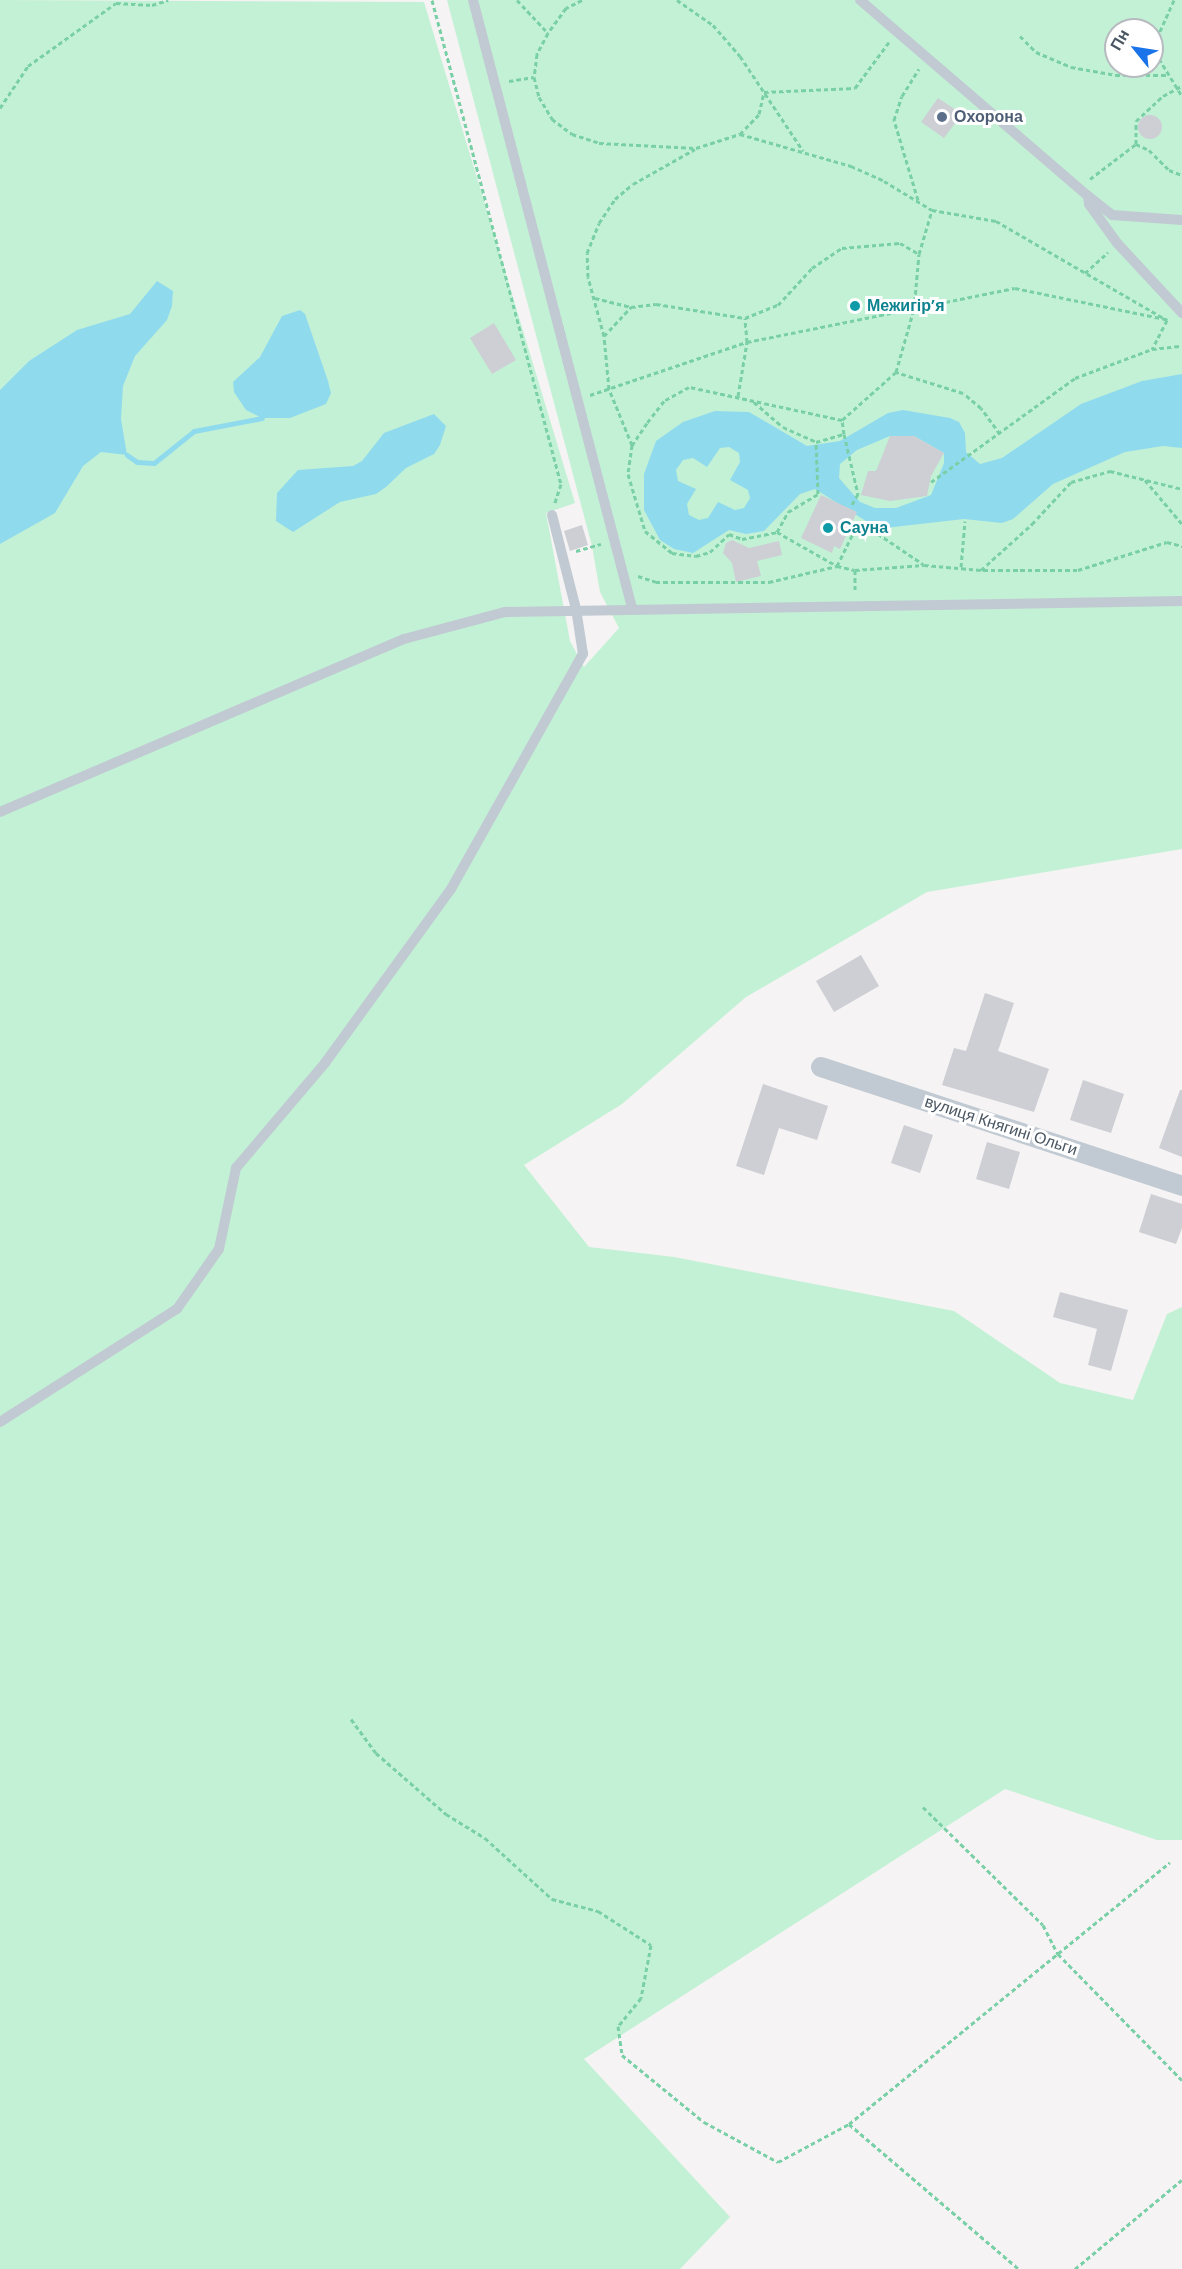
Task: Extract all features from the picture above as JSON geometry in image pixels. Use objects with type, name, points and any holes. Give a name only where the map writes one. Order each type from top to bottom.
[{"type":"street","name":"вулиця Княгині Ольги","points":[[821,1067],[1182,1186]]},
{"type":"lane","points":[[473,0],[632,608]]},
{"type":"lane","points":[[860,0],[898,29],[1112,216],[1182,220]]},
{"type":"lane","points":[[1084,193],[1089,204],[1117,243],[1182,313]]},
{"type":"lane","points":[[0,1422],[177,1309],[219,1249],[236,1168],[325,1063],[456,879],[583,654],[576,609],[552,515]]},
{"type":"lane","points":[[0,812],[404,639],[505,612],[632,608],[856,608],[1182,601]]},
{"type":"path","points":[[0,108],[28,66],[116,3],[152,5],[168,0]]},
{"type":"path","points":[[432,0],[561,484],[552,515]]},
{"type":"path","points":[[517,0],[548,33]]},
{"type":"path","points":[[582,0],[566,8],[548,33],[537,54],[534,77],[539,98],[552,119],[572,134],[598,143],[696,148]]},
{"type":"path","points":[[677,0],[713,25],[764,92],[804,152]]},
{"type":"path","points":[[1174,0],[1156,40],[1155,52],[1167,75],[1182,96]]},
{"type":"path","points":[[764,92],[855,88],[898,29]]},
{"type":"path","points":[[1020,36],[1036,52],[1071,67],[1116,75],[1167,75]]},
{"type":"path","points":[[918,201],[894,120],[902,96],[927,56]]},
{"type":"path","points":[[495,84],[534,77]]},
{"type":"path","points":[[1136,144],[1136,121],[1153,104],[1182,86]]},
{"type":"path","points":[[633,446],[609,388],[604,336],[596,297],[588,277],[587,253],[615,199],[696,148],[740,134],[759,114],[764,92]]},
{"type":"path","points":[[740,134],[804,152],[884,181],[932,210],[996,221],[1167,320]]},
{"type":"path","points":[[1084,193],[1110,160],[1136,144]]},
{"type":"path","points":[[1136,144],[1149,150],[1169,170],[1182,175]]},
{"type":"path","points":[[842,420],[896,372],[914,309],[919,254],[932,210]]},
{"type":"path","points":[[596,297],[631,307],[656,304],[745,318],[778,305],[812,268],[842,248],[900,243],[919,254]]},
{"type":"path","points":[[1085,273],[1117,243]]},
{"type":"path","points":[[578,399],[747,342],[1015,288],[1167,320]]},
{"type":"path","points":[[604,336],[631,307]]},
{"type":"path","points":[[738,396],[747,342],[745,318]]},
{"type":"path","points":[[1152,349],[1167,320]]},
{"type":"path","points":[[931,482],[1075,378],[1152,349],[1182,345]]},
{"type":"path","points":[[896,372],[963,393],[981,408],[1000,434]]},
{"type":"path","points":[[842,420],[688,387],[664,401],[633,446],[628,474],[645,531],[672,553],[696,556],[710,552],[729,534],[742,539],[777,532],[837,567],[855,570],[924,565],[981,570],[1078,570],[1167,542],[1182,546]]},
{"type":"path","points":[[753,402],[783,427],[816,442],[844,434]]},
{"type":"path","points":[[842,420],[852,457],[858,494],[851,506]]},
{"type":"path","points":[[777,532],[788,512],[818,494],[816,442]]},
{"type":"path","points":[[981,570],[1032,524],[1071,482],[1110,471],[1182,489]]},
{"type":"path","points":[[1144,479],[1182,524]]},
{"type":"path","points":[[837,567],[859,521],[924,565]]},
{"type":"path","points":[[961,568],[965,521]]},
{"type":"path","points":[[562,555],[615,540]]},
{"type":"path","points":[[623,571],[656,582],[733,583],[769,582],[837,567]]},
{"type":"path","points":[[855,570],[856,608]]},
{"type":"path","points":[[351,1719],[376,1753],[446,1814],[485,1838],[552,1899],[598,1911],[651,1945],[642,1998],[618,2026],[622,2055],[704,2122],[778,2162],[849,2124],[1170,1862]]},
{"type":"path","points":[[923,1807],[1043,1925],[1058,1954],[1182,2080]]},
{"type":"path","points":[[849,2124],[1019,2269]]},
{"type":"path","points":[[1075,2269],[1182,2180]]},
{"type":"green space","points":[[0,0],[424,2],[575,503],[546,513],[570,641],[584,667],[619,628],[600,592],[592,546],[447,0],[1182,0],[1182,849],[927,892],[746,997],[622,1104],[524,1165],[589,1247],[674,1257],[954,1311],[1060,1383],[1133,1400],[1167,1314],[1182,1307],[1182,1840],[1157,1840],[1005,1789],[584,2059],[730,2217],[680,2269],[0,2269]]},
{"type":"water","points":[[157,281],[173,291],[172,306],[167,320],[135,356],[123,386],[121,419],[127,455],[101,452],[83,466],[55,513],[0,544],[0,390],[29,361],[77,330],[130,314]]},
{"type":"water","points":[[300,310],[305,314],[331,393],[326,404],[290,418],[262,418],[246,410],[234,392],[233,382],[260,357],[282,316]]},
{"type":"water","points":[[1182,374],[1182,448],[1163,446],[1125,452],[1053,484],[1013,519],[1002,523],[964,519],[885,528],[869,523],[815,489],[800,494],[764,531],[746,534],[729,530],[693,553],[674,549],[660,540],[644,510],[644,474],[656,441],[683,422],[715,411],[749,412],[807,446],[840,441],[888,413],[903,410],[950,418],[959,422],[965,433],[966,452],[980,464],[1002,458],[1081,404],[1142,381]],"holes":[[[890,436],[914,436],[944,453],[944,463],[931,495],[896,508],[875,508],[860,502],[839,478],[840,464],[857,450]],[[729,447],[739,453],[740,462],[730,480],[748,490],[750,498],[744,508],[735,510],[718,502],[708,518],[699,520],[689,515],[687,504],[696,489],[678,481],[676,470],[683,460],[693,458],[707,467],[720,448]]]},
{"type":"water","points":[[434,414],[446,426],[440,445],[434,454],[406,468],[376,494],[340,502],[293,532],[276,521],[277,493],[298,470],[353,466],[362,461],[384,433]]},
{"type":"building","points":[[938,98],[962,114],[944,138],[921,122]]},
{"type":"building","points":[[1150,115],[1155,116],[1161,122],[1161,132],[1155,138],[1150,139],[1145,138],[1139,132],[1138,127],[1139,122],[1145,116]]},
{"type":"building","points":[[494,323],[516,360],[492,374],[470,338]]},
{"type":"building","points":[[890,436],[914,436],[944,453],[931,476],[927,496],[890,501],[861,495],[868,471],[876,471]]},
{"type":"building","name":"Сауна","points":[[821,495],[857,512],[840,549],[834,546],[832,553],[801,538]]},
{"type":"building","points":[[582,525],[588,545],[570,551],[564,531]]},
{"type":"building","points":[[732,540],[749,548],[779,541],[782,555],[757,561],[761,576],[736,582],[732,563],[723,553],[726,543]]},
{"type":"building","points":[[861,955],[879,986],[834,1012],[816,981]]},
{"type":"building","points":[[985,993],[1014,1003],[998,1051],[1049,1069],[1034,1112],[942,1085],[954,1048],[966,1051]]},
{"type":"building","points":[[1083,1080],[1124,1094],[1111,1133],[1070,1120]]},
{"type":"building","points":[[763,1084],[828,1106],[817,1140],[779,1128],[764,1175],[736,1166]]},
{"type":"building","points":[[1180,1090],[1182,1090],[1182,1157],[1159,1148]]},
{"type":"building","points":[[904,1125],[933,1135],[920,1173],[891,1163]]},
{"type":"building","points":[[987,1142],[1020,1152],[1009,1189],[976,1179]]},
{"type":"building","points":[[1151,1194],[1182,1204],[1182,1228],[1176,1244],[1139,1232]]},
{"type":"building","points":[[1060,1292],[1128,1310],[1111,1371],[1088,1365],[1097,1329],[1053,1317]]},
{"type":"waterway","points":[[127,455],[137,462],[154,463],[194,431],[262,418]]},
{"type":"place","name":"Охорона","points":[[942,117]]},
{"type":"place","name":"Межигір’я","points":[[855,306]]},
{"type":"place","name":"Сауна","points":[[828,528]]}]
